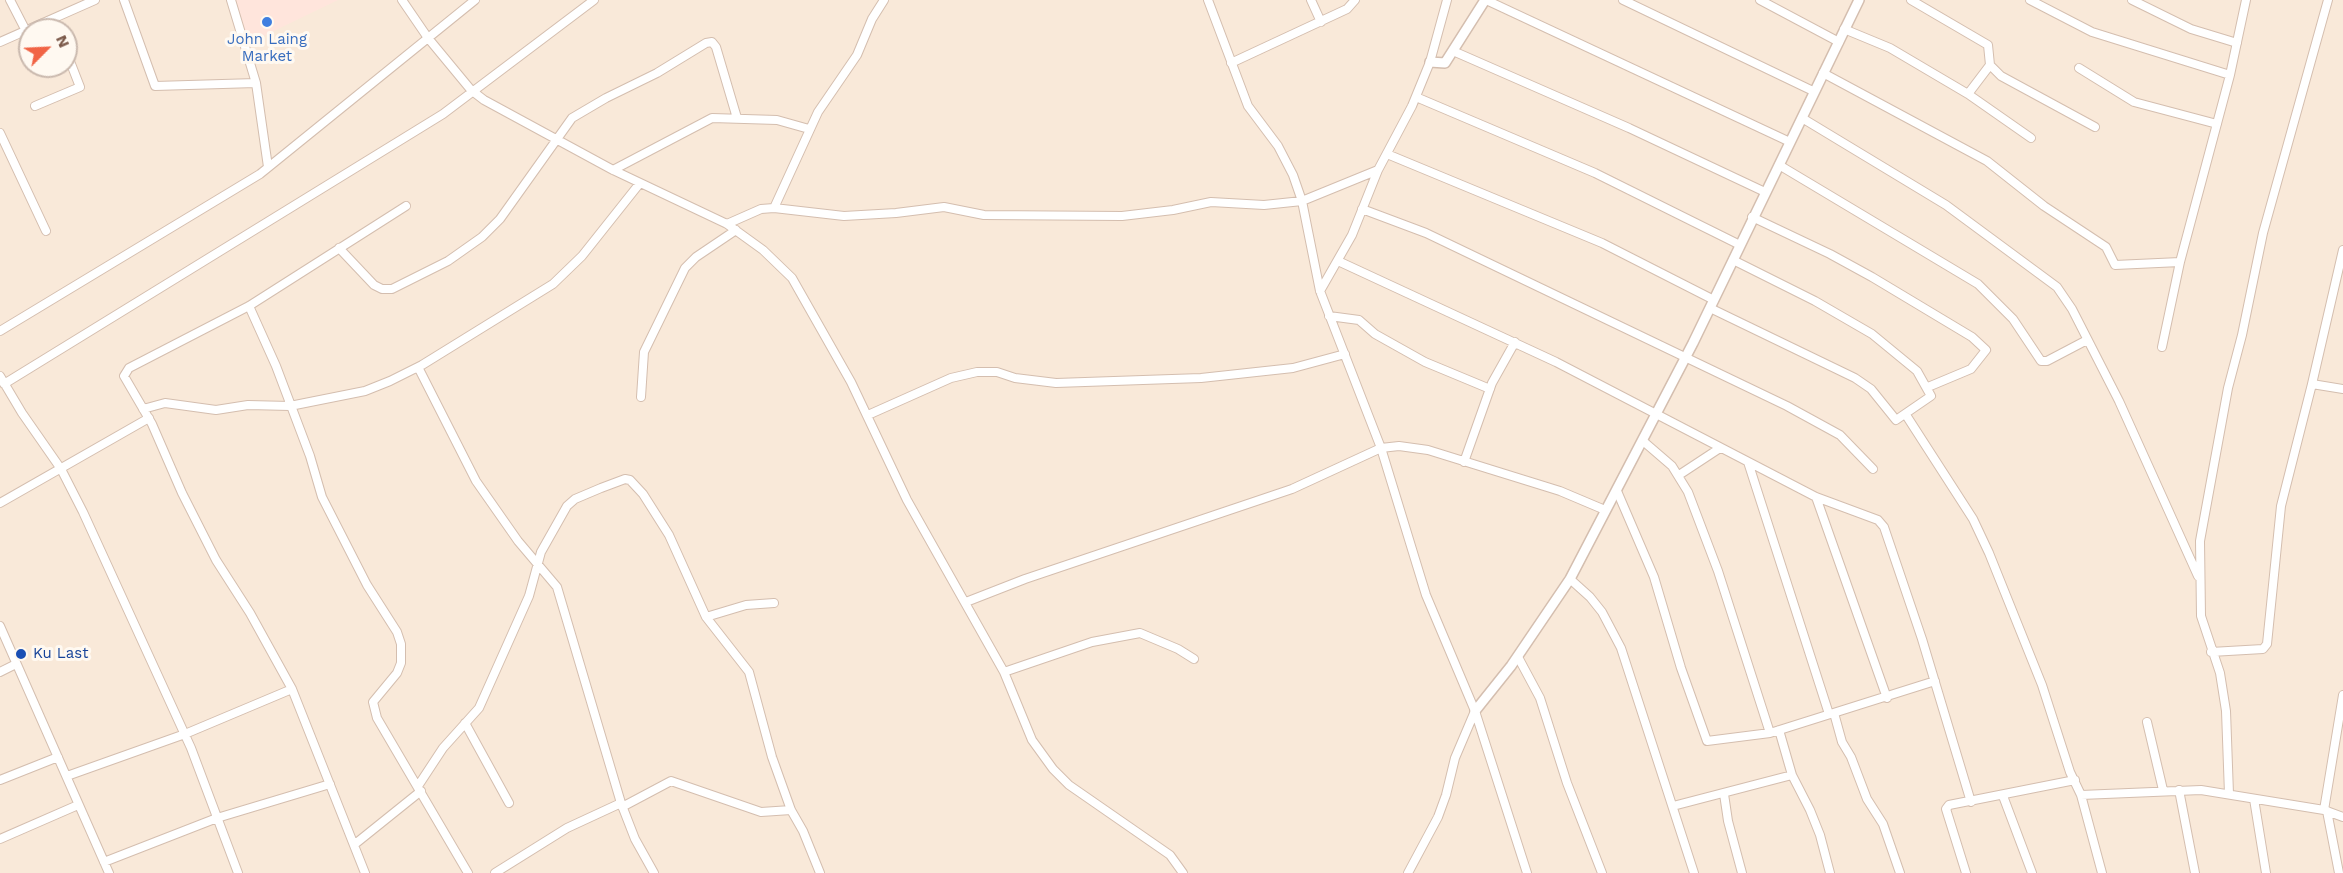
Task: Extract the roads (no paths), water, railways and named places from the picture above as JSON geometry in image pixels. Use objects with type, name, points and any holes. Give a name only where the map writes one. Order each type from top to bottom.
[{"type":"street","points":[[10,0],[19,18]]},
{"type":"street","points":[[55,18],[96,0]]},
{"type":"street","points":[[124,0],[155,86],[256,83]]},
{"type":"street","points":[[231,0],[256,83],[268,167]]},
{"type":"street","points":[[402,0],[428,38],[471,90],[484,100],[613,170],[727,224],[764,250],[792,278],[819,322],[868,415],[907,500],[1004,672],[1032,740],[1053,769],[1087,798],[1170,855],[1183,873]]},
{"type":"street","points":[[0,331],[268,167],[475,0]]},
{"type":"street","points":[[4,384],[297,201],[426,124],[594,0]]},
{"type":"street","points":[[774,208],[809,129],[831,90],[857,55],[872,19],[884,0]]},
{"type":"street","points":[[1208,0],[1248,106],[1284,155],[1302,201],[1320,291],[1382,448],[1426,595],[1475,711],[1527,873]]},
{"type":"street","points":[[1311,0],[1321,22]]},
{"type":"street","points":[[1231,63],[1347,9],[1355,0]]},
{"type":"street","points":[[1320,291],[1338,261],[1378,170],[1416,97],[1430,62],[1448,0]]},
{"type":"street","points":[[1430,62],[1444,63],[1485,0],[1790,142]]},
{"type":"street","points":[[1623,0],[1814,91]]},
{"type":"street","points":[[1760,0],[1839,42]]},
{"type":"street","points":[[1408,873],[1438,817],[1455,758],[1475,711],[1518,657],[1570,579],[1657,415],[1859,0]]},
{"type":"street","points":[[1911,0],[1985,43],[1990,49],[1990,65],[1968,94]]},
{"type":"street","points":[[2030,0],[2092,32],[2230,75]]},
{"type":"street","points":[[2132,0],[2191,29],[2237,43]]},
{"type":"street","points":[[2162,347],[2180,262],[2230,75],[2246,0]]},
{"type":"street","points":[[2229,794],[2226,711],[2220,673],[2211,652],[2201,616],[2200,542],[2228,388],[2264,233],[2328,0]]},
{"type":"street","points":[[1844,29],[1890,48],[1968,94],[2031,138]]},
{"type":"street","points":[[0,42],[18,34]]},
{"type":"street","points":[[339,248],[374,285],[382,289],[392,289],[448,261],[482,237],[517,198],[572,118],[657,73],[705,43],[712,42],[716,47],[737,118]]},
{"type":"street","points":[[1453,51],[1629,128],[1765,192]]},
{"type":"street","points":[[1990,65],[2001,76],[2095,128]]},
{"type":"street","points":[[2079,68],[2134,102],[2217,124]]},
{"type":"street","points":[[1823,72],[1996,167],[2044,206],[2106,247],[2115,265],[2180,262]]},
{"type":"street","points":[[35,106],[80,87],[76,78]]},
{"type":"street","points":[[1416,97],[1594,173],[1740,245]]},
{"type":"street","points":[[613,170],[712,118],[777,120],[809,129]]},
{"type":"street","points":[[1802,118],[1946,205],[2047,279],[2064,296],[2119,401],[2199,577]]},
{"type":"street","points":[[0,133],[46,231]]},
{"type":"street","points":[[1387,154],[1593,239],[1712,304],[1856,378],[1871,389],[1896,420],[1930,397],[1928,387],[1907,361],[1872,334],[1815,301],[1733,260]]},
{"type":"street","points":[[1779,165],[1978,284],[2013,319],[2041,361],[2047,361],[2087,340]]},
{"type":"street","points":[[727,224],[762,209],[774,208],[844,216],[944,207],[984,215],[1122,216],[1173,210],[1210,202],[1264,205],[1302,201],[1378,170]]},
{"type":"street","points":[[143,409],[165,403],[216,410],[248,405],[290,406],[365,391],[418,367],[553,284],[582,256],[640,183]]},
{"type":"street","points":[[365,873],[292,689],[201,531],[149,418],[124,379],[129,368],[249,306],[406,206]]},
{"type":"street","points":[[1362,209],[1426,233],[1686,356],[1834,430],[1847,440],[1873,469]]},
{"type":"street","points":[[1752,218],[1830,254],[1898,292],[1972,338],[1986,350],[1965,373],[1928,387]]},
{"type":"street","points":[[641,397],[644,352],[686,268],[696,256],[736,230]]},
{"type":"street","points":[[2211,652],[2263,649],[2267,644],[2281,506],[2343,250]]},
{"type":"street","points":[[1338,261],[1515,342],[1816,497],[1869,516],[1884,527],[1935,681],[1971,802]]},
{"type":"street","points":[[249,306],[310,456],[322,497],[367,585],[398,632],[401,644],[401,663],[398,673],[376,697],[373,702],[374,710],[393,749],[420,788],[468,873]]},
{"type":"street","points":[[1329,316],[1359,320],[1375,334],[1425,362],[1490,389]]},
{"type":"street","points":[[1464,462],[1490,389],[1515,342]]},
{"type":"street","points":[[868,415],[951,378],[978,372],[997,372],[1015,378],[1056,383],[1189,379],[1293,368],[1345,354]]},
{"type":"street","points":[[418,367],[476,481],[556,587],[622,805],[635,839],[652,873]]},
{"type":"street","points":[[0,376],[61,469],[185,734],[238,873]]},
{"type":"street","points":[[2312,384],[2343,389]]},
{"type":"street","points":[[1906,415],[1979,530],[2042,685],[2081,795],[2102,873]]},
{"type":"street","points":[[0,503],[149,418]]},
{"type":"street","points":[[1643,441],[1679,475],[1693,503],[1718,571],[1770,733]]},
{"type":"street","points":[[966,602],[1025,579],[1292,489],[1382,448],[1413,448],[1464,462],[1560,491],[1605,510]]},
{"type":"street","points":[[1679,475],[1720,448]]},
{"type":"street","points":[[1748,462],[1831,714],[1867,799],[1882,824],[1900,873]]},
{"type":"street","points":[[355,844],[420,788],[442,748],[479,708],[529,596],[537,563],[549,537],[570,502],[625,479],[630,480],[642,494],[669,535],[706,617],[749,672],[772,757],[790,810],[803,831],[820,873]]},
{"type":"street","points":[[1617,490],[1654,577],[1681,668],[1707,741],[1770,733],[1935,681]]},
{"type":"street","points":[[1816,497],[1887,698]]},
{"type":"street","points":[[1570,579],[1590,597],[1602,612],[1621,648],[1694,873]]},
{"type":"street","points":[[706,617],[736,607],[774,603]]},
{"type":"street","points":[[0,626],[109,873]]},
{"type":"street","points":[[1004,672],[1092,642],[1140,633],[1178,649],[1194,659]]},
{"type":"street","points":[[1518,657],[1540,698],[1567,783],[1602,873]]},
{"type":"street","points":[[0,672],[16,664]]},
{"type":"street","points":[[67,776],[185,734],[292,689]]},
{"type":"street","points":[[2339,873],[2326,811],[2343,695]]},
{"type":"street","points":[[2147,722],[2163,790]]},
{"type":"street","points":[[465,723],[509,803]]},
{"type":"street","points":[[1779,730],[1792,775],[1810,810],[1830,873]]},
{"type":"street","points":[[0,780],[58,757]]},
{"type":"street","points":[[1673,806],[1792,775]]},
{"type":"street","points":[[1966,873],[1946,809],[1948,805],[2003,796],[2074,780]]},
{"type":"street","points":[[495,873],[567,828],[671,781],[761,812],[790,810]]},
{"type":"street","points":[[104,862],[217,818],[330,784]]},
{"type":"street","points":[[2081,795],[2163,790],[2229,794],[2326,811],[2343,817]]},
{"type":"street","points":[[2179,790],[2195,873]]},
{"type":"street","points":[[1724,794],[1728,821],[1742,873]]},
{"type":"street","points":[[2003,796],[2032,873]]},
{"type":"street","points":[[2254,799],[2266,873]]},
{"type":"street","points":[[0,839],[78,805]]},
{"type":"place","name":"John Laing Market","points":[[267,22]]},
{"type":"place","name":"Ku Last","points":[[21,654]]}]
